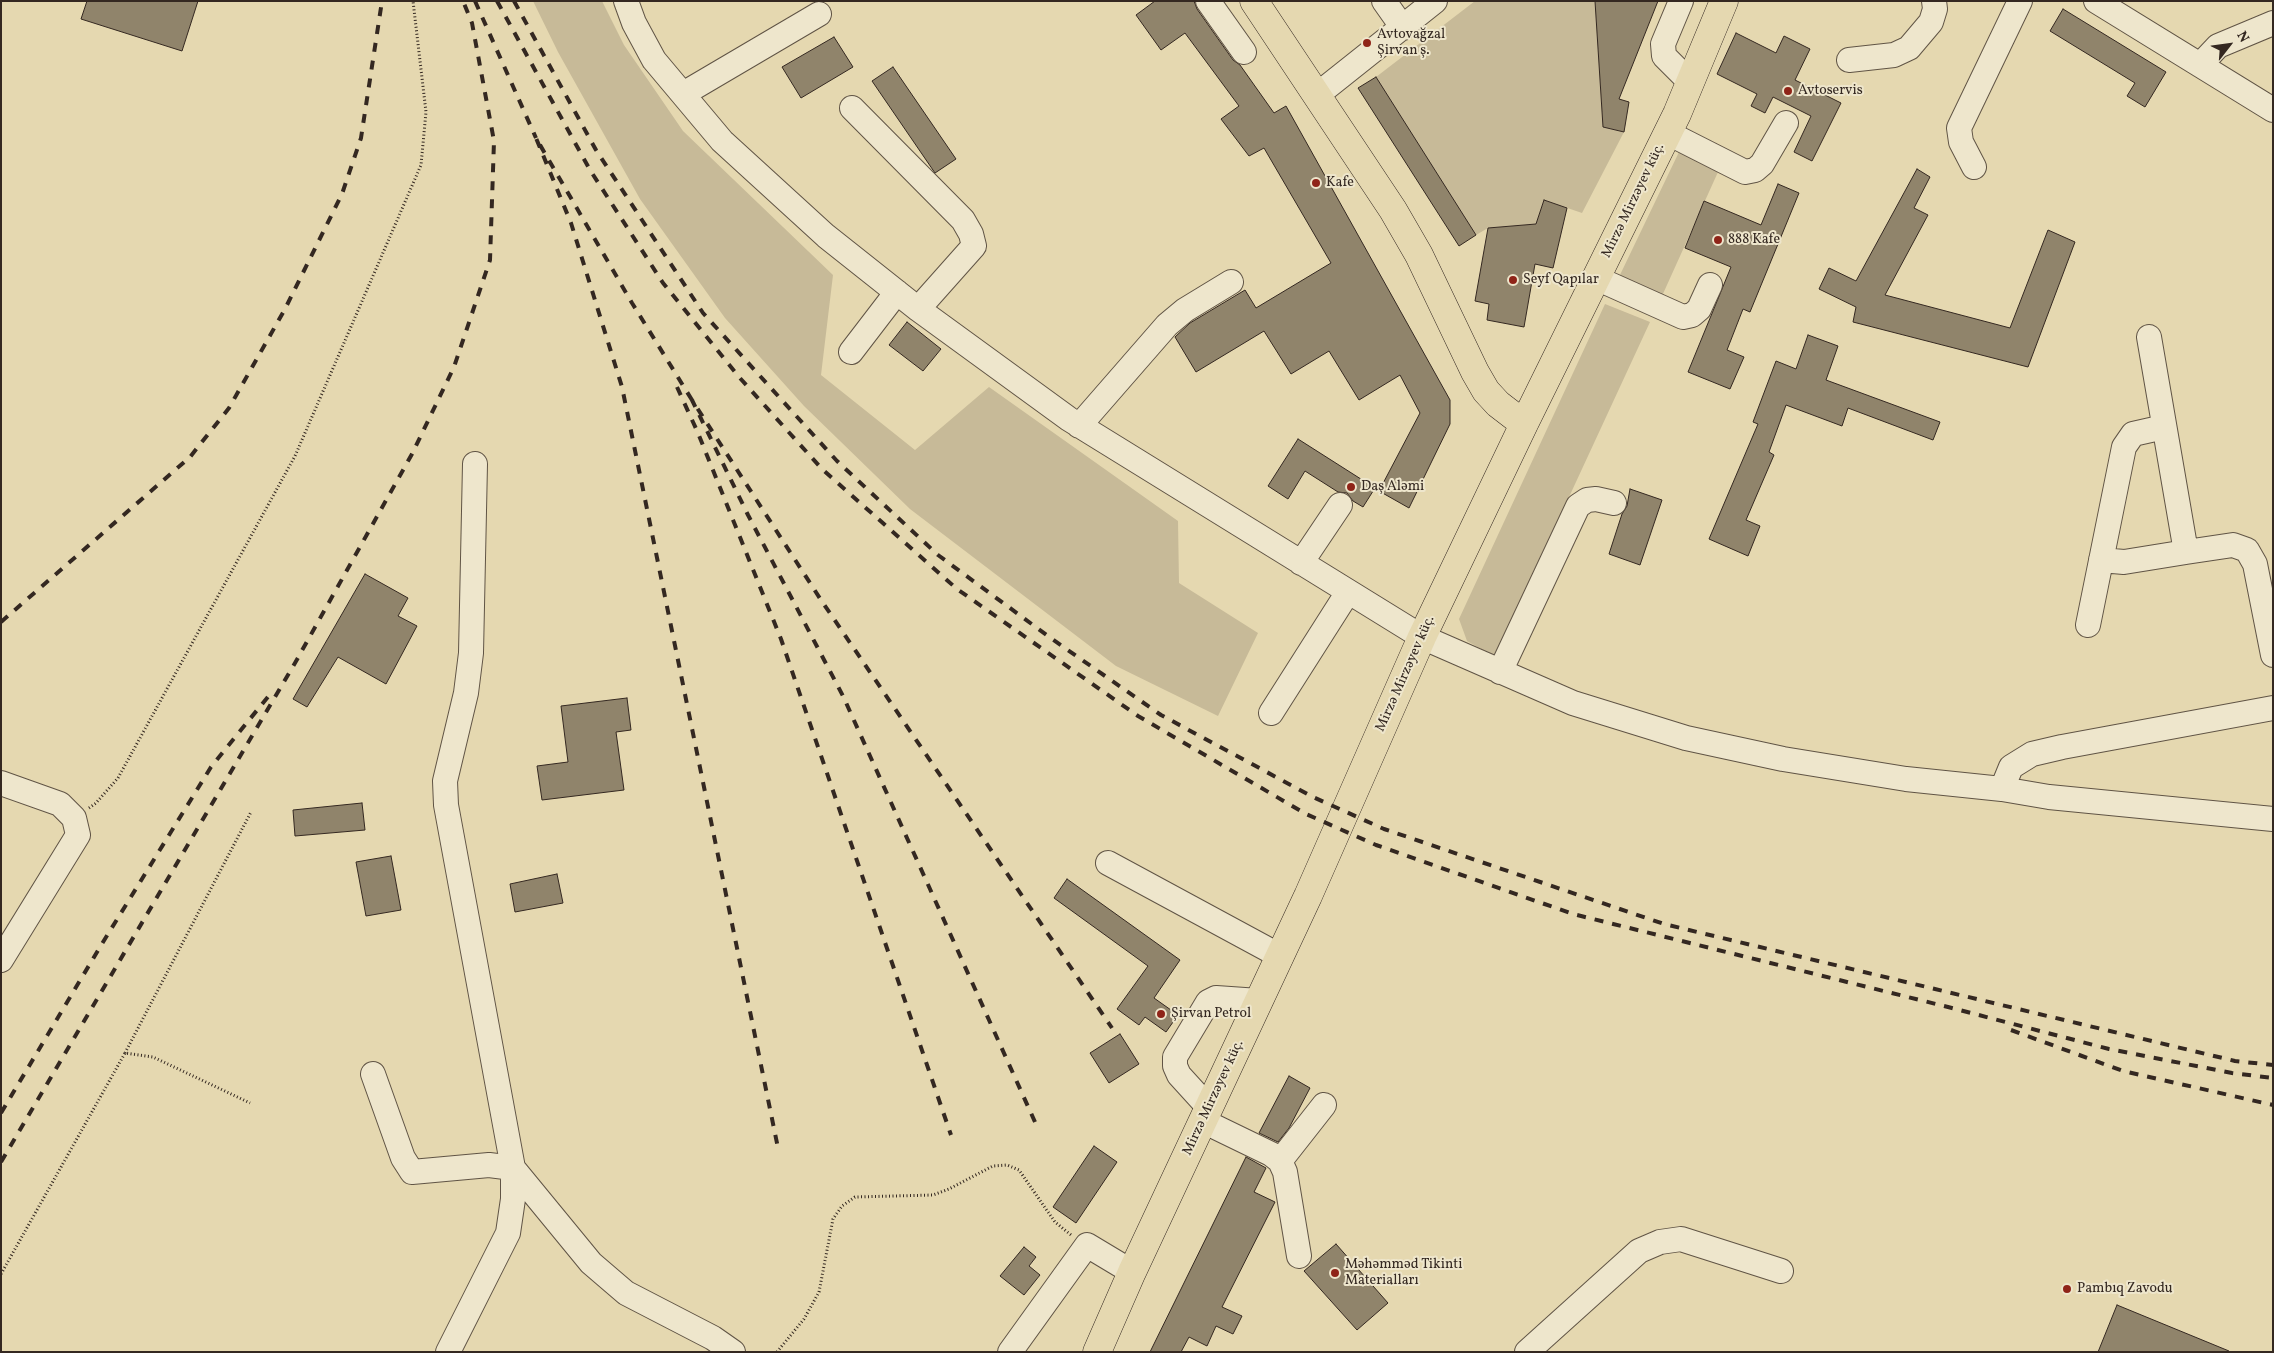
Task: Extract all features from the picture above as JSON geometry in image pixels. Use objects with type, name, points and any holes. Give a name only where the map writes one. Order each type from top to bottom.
[{"type":"main road","points":[[1254,1],[1393,210],[1419,255],[1475,372],[1486,390],[1498,404],[1524,424]]},
{"type":"main road","name":"Mirzə Mirzəyev küç.","points":[[1097,1352],[1132,1272],[1280,956],[1422,637],[1524,424],[1668,133],[1724,1]]},
{"type":"street","points":[[626,1],[634,23],[654,60],[722,142],[826,236],[918,309],[1079,426],[1422,637],[1573,703],[1686,738],[1783,760],[1906,779],[2002,789],[2049,797],[2273,819]]},
{"type":"street","points":[[1208,1],[1244,52]]},
{"type":"street","points":[[1384,1],[1403,28]]},
{"type":"street","points":[[1317,95],[1435,1]]},
{"type":"street","points":[[1681,1],[1663,44],[1664,56],[1690,82]]},
{"type":"street","points":[[1849,60],[1894,55],[1909,48],[1931,22],[1935,8],[1934,1]]},
{"type":"street","points":[[1974,167],[1961,142],[1959,128],[2020,1]]},
{"type":"street","points":[[2096,1],[2273,110]]},
{"type":"street","points":[[682,94],[818,14]]},
{"type":"street","points":[[2200,65],[2218,46],[2273,23]]},
{"type":"street","points":[[852,108],[962,220],[971,234],[974,246],[918,309]]},
{"type":"street","points":[[1668,133],[1745,172],[1755,170],[1762,164],[1786,123]]},
{"type":"street","points":[[1596,278],[1683,317],[1692,315],[1699,309],[1710,285]]},
{"type":"street","points":[[1079,426],[1167,326],[1186,310],[1231,282]]},
{"type":"street","points":[[851,352],[897,292]]},
{"type":"street","points":[[2149,338],[2186,552]]},
{"type":"street","points":[[2088,625],[2124,447],[2133,434],[2164,427]]},
{"type":"street","points":[[448,1352],[508,1233],[513,1199],[512,1168],[446,805],[445,781],[466,693],[471,653],[475,464]]},
{"type":"street","points":[[1500,672],[1578,506],[1587,500],[1596,499],[1614,503]]},
{"type":"street","points":[[1302,563],[1340,505]]},
{"type":"street","points":[[2101,560],[2124,562],[2233,545],[2247,550],[2255,564],[2273,655]]},
{"type":"street","points":[[1271,713],[1348,592]]},
{"type":"street","points":[[2002,789],[2011,767],[2032,754],[2273,708]]},
{"type":"street","points":[[1,783],[60,804],[74,818],[78,835],[1,960]]},
{"type":"street","points":[[1108,863],[1280,956]]},
{"type":"street","points":[[1259,1001],[1216,998],[1208,1002],[1175,1057],[1175,1066],[1206,1115],[1271,1154],[1280,1162],[1285,1172],[1299,1256]]},
{"type":"street","points":[[373,1074],[403,1158],[412,1172],[489,1165],[512,1168],[591,1263],[626,1293],[713,1338],[733,1352]]},
{"type":"street","points":[[1280,1162],[1324,1105]]},
{"type":"street","points":[[1528,1352],[1640,1251],[1660,1242],[1681,1239],[1781,1271]]},
{"type":"street","points":[[1010,1352],[1087,1245],[1132,1272]]},
{"type":"path","points":[[74,818],[96,803],[118,778],[295,456],[421,165],[426,112],[413,1]]},
{"type":"path","points":[[1,1274],[125,1053],[251,812]]},
{"type":"path","points":[[125,1053],[153,1057],[250,1103]]},
{"type":"path","points":[[777,1352],[804,1320],[819,1292],[834,1219],[842,1206],[855,1197],[933,1195],[994,1166],[1006,1165],[1019,1170],[1055,1222],[1073,1237],[1087,1245]]},
{"type":"shaded area","points":[[533,1],[602,1],[624,45],[683,131],[833,275],[821,375],[915,450],[989,387],[1178,521],[1179,583],[1258,633],[1218,716],[1116,666],[910,509],[804,406],[725,318],[640,199],[558,52]]},
{"type":"shaded area","points":[[1475,1],[1595,1],[1603,127],[1624,132],[1582,213],[1544,200],[1536,224],[1488,228],[1476,235],[1376,77]]},
{"type":"shaded area","points":[[1679,152],[1718,172],[1662,296],[1619,277]]},
{"type":"shaded area","points":[[1605,304],[1650,322],[1495,657],[1467,641],[1459,619]]},
{"type":"building","points":[[87,1],[198,1],[182,51],[81,19]]},
{"type":"building","points":[[1155,1],[1194,1],[1197,9],[1233,60],[1240,65],[1274,113],[1286,106],[1450,400],[1450,424],[1409,508],[1379,491],[1420,413],[1400,375],[1359,400],[1329,351],[1291,374],[1264,331],[1196,372],[1175,337],[1190,323],[1245,290],[1256,308],[1331,263],[1264,148],[1249,156],[1221,119],[1239,106],[1185,33],[1161,50],[1136,15]]},
{"type":"building","points":[[1595,1],[1658,1],[1619,99],[1629,102],[1624,132],[1603,127]]},
{"type":"building","points":[[2063,9],[2166,72],[2145,107],[2127,96],[2135,83],[2050,31]]},
{"type":"building","points":[[1736,33],[1776,53],[1784,36],[1810,49],[1795,80],[1841,103],[1812,161],[1794,152],[1811,116],[1773,97],[1765,113],[1751,106],[1757,94],[1717,74]]},
{"type":"building","points":[[834,37],[853,67],[801,98],[782,67]]},
{"type":"building","points":[[893,67],[956,159],[935,173],[872,81]]},
{"type":"building","points":[[1376,77],[1476,235],[1459,246],[1358,88]]},
{"type":"building","points":[[1917,169],[1930,177],[1914,208],[1928,215],[1885,295],[2010,328],[2048,230],[2075,242],[2028,367],[1853,322],[1856,307],[1819,289],[1829,268],[1856,281]]},
{"type":"building","points":[[1778,184],[1799,193],[1750,312],[1743,309],[1727,350],[1744,357],[1730,389],[1688,372],[1731,267],[1685,248],[1704,201],[1761,225]]},
{"type":"building","points":[[1544,200],[1567,208],[1553,268],[1535,264],[1524,327],[1487,320],[1489,304],[1475,301],[1488,228],[1536,224]]},
{"type":"building","points":[[907,322],[941,349],[923,371],[889,345]]},
{"type":"building","points":[[1808,335],[1838,346],[1826,380],[1940,422],[1933,440],[1848,408],[1842,426],[1786,405],[1769,452],[1774,455],[1746,520],[1760,526],[1748,556],[1709,539],[1758,424],[1753,422],[1776,361],[1796,369]]},
{"type":"building","points":[[1298,439],[1375,488],[1363,507],[1353,501],[1347,493],[1338,492],[1305,471],[1288,499],[1268,486]]},
{"type":"building","points":[[1630,489],[1662,500],[1640,565],[1609,554],[1622,514],[1627,506]]},
{"type":"building","points":[[365,574],[408,598],[398,616],[417,626],[386,684],[338,657],[307,707],[293,699]]},
{"type":"building","points":[[627,698],[631,730],[616,732],[624,790],[542,800],[537,766],[568,762],[561,706]]},
{"type":"building","points":[[362,803],[365,830],[295,836],[293,810]]},
{"type":"building","points":[[391,856],[401,910],[366,916],[356,862]]},
{"type":"building","points":[[557,874],[563,903],[515,912],[510,884]]},
{"type":"building","points":[[1067,879],[1180,960],[1154,998],[1178,1015],[1166,1032],[1145,1017],[1139,1025],[1117,1009],[1148,966],[1054,898]]},
{"type":"building","points":[[1120,1034],[1139,1064],[1109,1083],[1090,1053]]},
{"type":"building","points":[[1289,1076],[1310,1088],[1289,1128],[1278,1142],[1259,1133]]},
{"type":"building","points":[[1094,1146],[1117,1162],[1076,1223],[1053,1207]]},
{"type":"building","points":[[1246,1157],[1266,1168],[1254,1192],[1275,1202],[1222,1307],[1242,1316],[1233,1334],[1216,1326],[1207,1346],[1189,1337],[1181,1352],[1150,1352]]},
{"type":"building","points":[[1336,1244],[1388,1303],[1357,1330],[1304,1271]]},
{"type":"building","points":[[1024,1247],[1036,1257],[1029,1266],[1040,1275],[1024,1295],[1000,1276]]},
{"type":"building","points":[[2117,1305],[2229,1351],[2229,1352],[2098,1352]]},
{"type":"railway","points":[[1,622],[190,457],[229,408],[285,309],[342,194],[361,138],[382,1]]},
{"type":"railway","points":[[1,1162],[295,663],[412,454],[454,367],[490,260],[494,141],[472,23],[463,1]]},
{"type":"railway","points":[[475,1],[536,138]]},
{"type":"railway","points":[[497,1],[590,170],[663,283],[739,377],[822,469],[957,589],[1138,716],[1306,814],[1376,845],[1573,914],[2109,1049],[2232,1073],[2273,1078]]},
{"type":"railway","points":[[514,1],[596,150],[703,313],[837,461],[938,555],[1052,639],[1161,715],[1313,797],[1384,829],[1664,924],[2235,1061],[2273,1065]]},
{"type":"railway","points":[[692,400],[632,303],[536,138],[571,223],[622,387],[778,1148]]},
{"type":"railway","points":[[677,387],[698,433],[781,639],[951,1135]]},
{"type":"railway","points":[[1035,1122],[843,696],[748,515],[692,400],[821,600],[1112,1028]]},
{"type":"railway","points":[[1,1113],[211,767],[271,693]]},
{"type":"railway","points":[[2011,1030],[2123,1071],[2273,1105]]},
{"type":"place","name":"Avtovağzal Şirvan ş.","points":[[1367,43]]},
{"type":"place","name":"Avtoservis","points":[[1788,91]]},
{"type":"place","name":"Kafe","points":[[1316,183]]},
{"type":"place","name":"888 Kafe","points":[[1718,240]]},
{"type":"place","name":"Seyf Qapılar","points":[[1513,280]]},
{"type":"place","name":"Daş Aləmi","points":[[1351,487]]},
{"type":"place","name":"Şirvan Petrol","points":[[1161,1014]]},
{"type":"place","name":"Məhəmməd Tikinti Materialları","points":[[1335,1273]]},
{"type":"place","name":"Pambıq Zavodu","points":[[2067,1289]]}]
